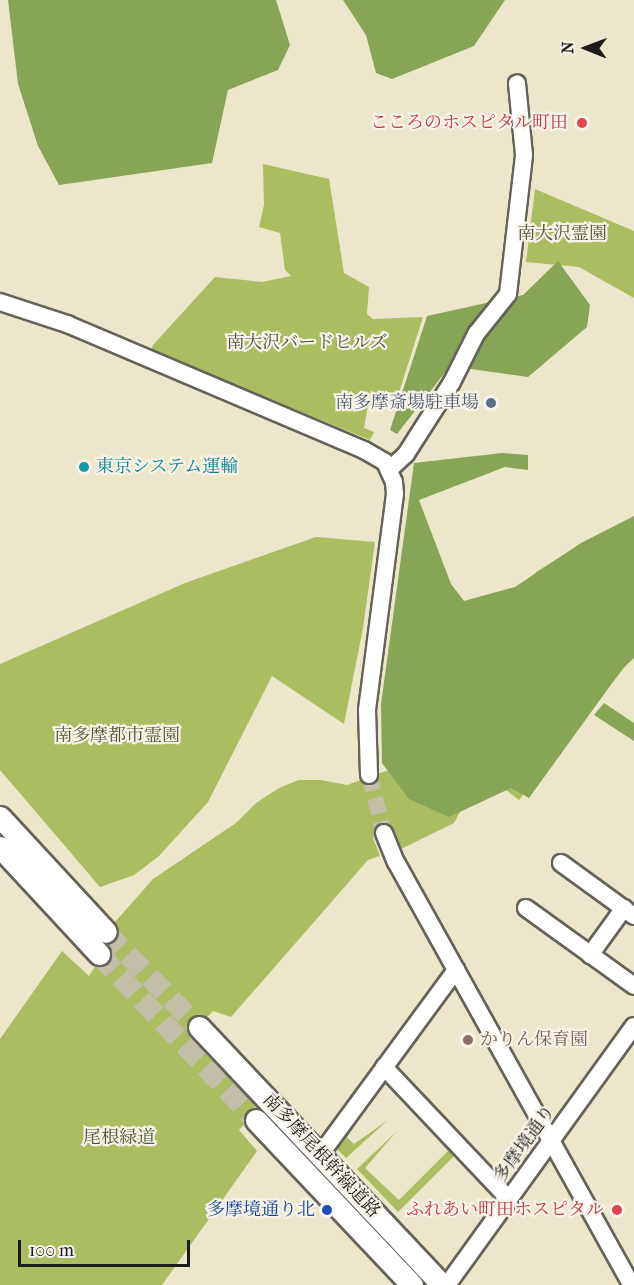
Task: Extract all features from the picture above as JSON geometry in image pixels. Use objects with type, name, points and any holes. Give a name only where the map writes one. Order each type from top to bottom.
[{"type":"main road","points":[[0,803],[75,898]]},
{"type":"main road","points":[[0,817],[106,932]]},
{"type":"main road","points":[[0,847],[99,954],[0,867]]},
{"type":"main road","name":"南多摩尾根幹線道路","points":[[199,1028],[442,1285]]},
{"type":"main road","name":"南多摩尾根幹線道路","points":[[256,1120],[412,1285]]},
{"type":"street","points":[[390,470],[406,454],[452,382],[476,334],[508,294],[524,155],[517,83]]},
{"type":"street","points":[[0,302],[67,324],[364,450],[385,462],[390,470],[395,494],[367,710],[369,775]]},
{"type":"street","points":[[384,833],[456,970],[631,1285]]},
{"type":"street","points":[[565,872],[629,912],[590,955]]},
{"type":"street","points":[[537,910],[590,955],[634,986]]},
{"type":"street","points":[[320,1155],[456,970]]},
{"type":"street","name":"多摩境通り","points":[[447,1285],[634,1026]]},
{"type":"street","points":[[384,1067],[509,1199]]},
{"type":"green space","points":[[8,0],[276,0],[290,45],[278,70],[228,90],[212,163],[59,185],[38,146],[18,84]]},
{"type":"green space","points":[[343,0],[505,0],[474,46],[392,79],[376,73],[366,35]]},
{"type":"green space","name":"南大沢バードヒルズ","points":[[263,164],[329,179],[344,273],[369,287],[367,314],[373,319],[423,317],[397,399],[370,394],[364,428],[374,432],[370,440],[151,351],[153,345],[215,277],[262,282],[291,276],[285,270],[280,233],[259,227],[264,205]]},
{"type":"green space","name":"南大沢霊園","points":[[535,189],[634,231],[634,298],[579,267],[526,262]]},
{"type":"green space","points":[[558,261],[590,305],[587,327],[528,377],[450,366],[397,434],[390,430],[427,316],[523,295]]},
{"type":"green space","points":[[502,453],[528,455],[528,470],[505,467],[419,500],[451,584],[464,601],[515,587],[581,543],[634,516],[634,658],[623,668],[529,798],[511,788],[449,817],[409,799],[382,763],[381,704],[414,463]]},
{"type":"green space","name":"南多摩都市霊園","points":[[316,537],[375,542],[363,628],[344,724],[272,676],[208,802],[159,856],[134,875],[100,887],[0,770],[0,664],[185,583]]},
{"type":"green space","name":"尾根緑道","points":[[557,559],[632,658],[519,800],[506,790],[462,808],[454,823],[401,849],[392,829],[387,826],[376,829],[373,838],[380,856],[368,860],[231,1017],[213,1011],[189,1036],[259,1110],[239,1130],[257,1151],[162,1285],[0,1285],[0,1039],[62,951],[89,976],[108,946],[100,939],[153,879],[236,823],[256,803],[279,788],[299,780],[321,780],[347,785],[397,767],[520,591],[536,572]]},
{"type":"green space","points":[[604,703],[634,723],[634,741],[594,715]]},
{"type":"green space","points":[[382,1079],[390,1079],[458,1152],[398,1212],[357,1169],[397,1131],[365,1168],[399,1200],[448,1151],[389,1084],[382,1085],[347,1137],[354,1144],[388,1120],[346,1158],[337,1149],[336,1144]]},
{"type":"tunnel","points":[[369,775],[384,833]]},
{"type":"tunnel","points":[[106,932],[199,1027]]},
{"type":"tunnel","points":[[99,954],[256,1120]]},
{"type":"place","name":"こころのホスピタル町田","points":[[582,123]]},
{"type":"place","name":"南多摩斎場駐車場","points":[[491,403]]},
{"type":"place","name":"東京システム運輸","points":[[84,467]]},
{"type":"place","name":"かりん保育園","points":[[468,1040]]},
{"type":"place","name":"多摩境通り北","points":[[327,1210]]},
{"type":"place","name":"ふれあい町田ホスピタル","points":[[617,1210]]}]
